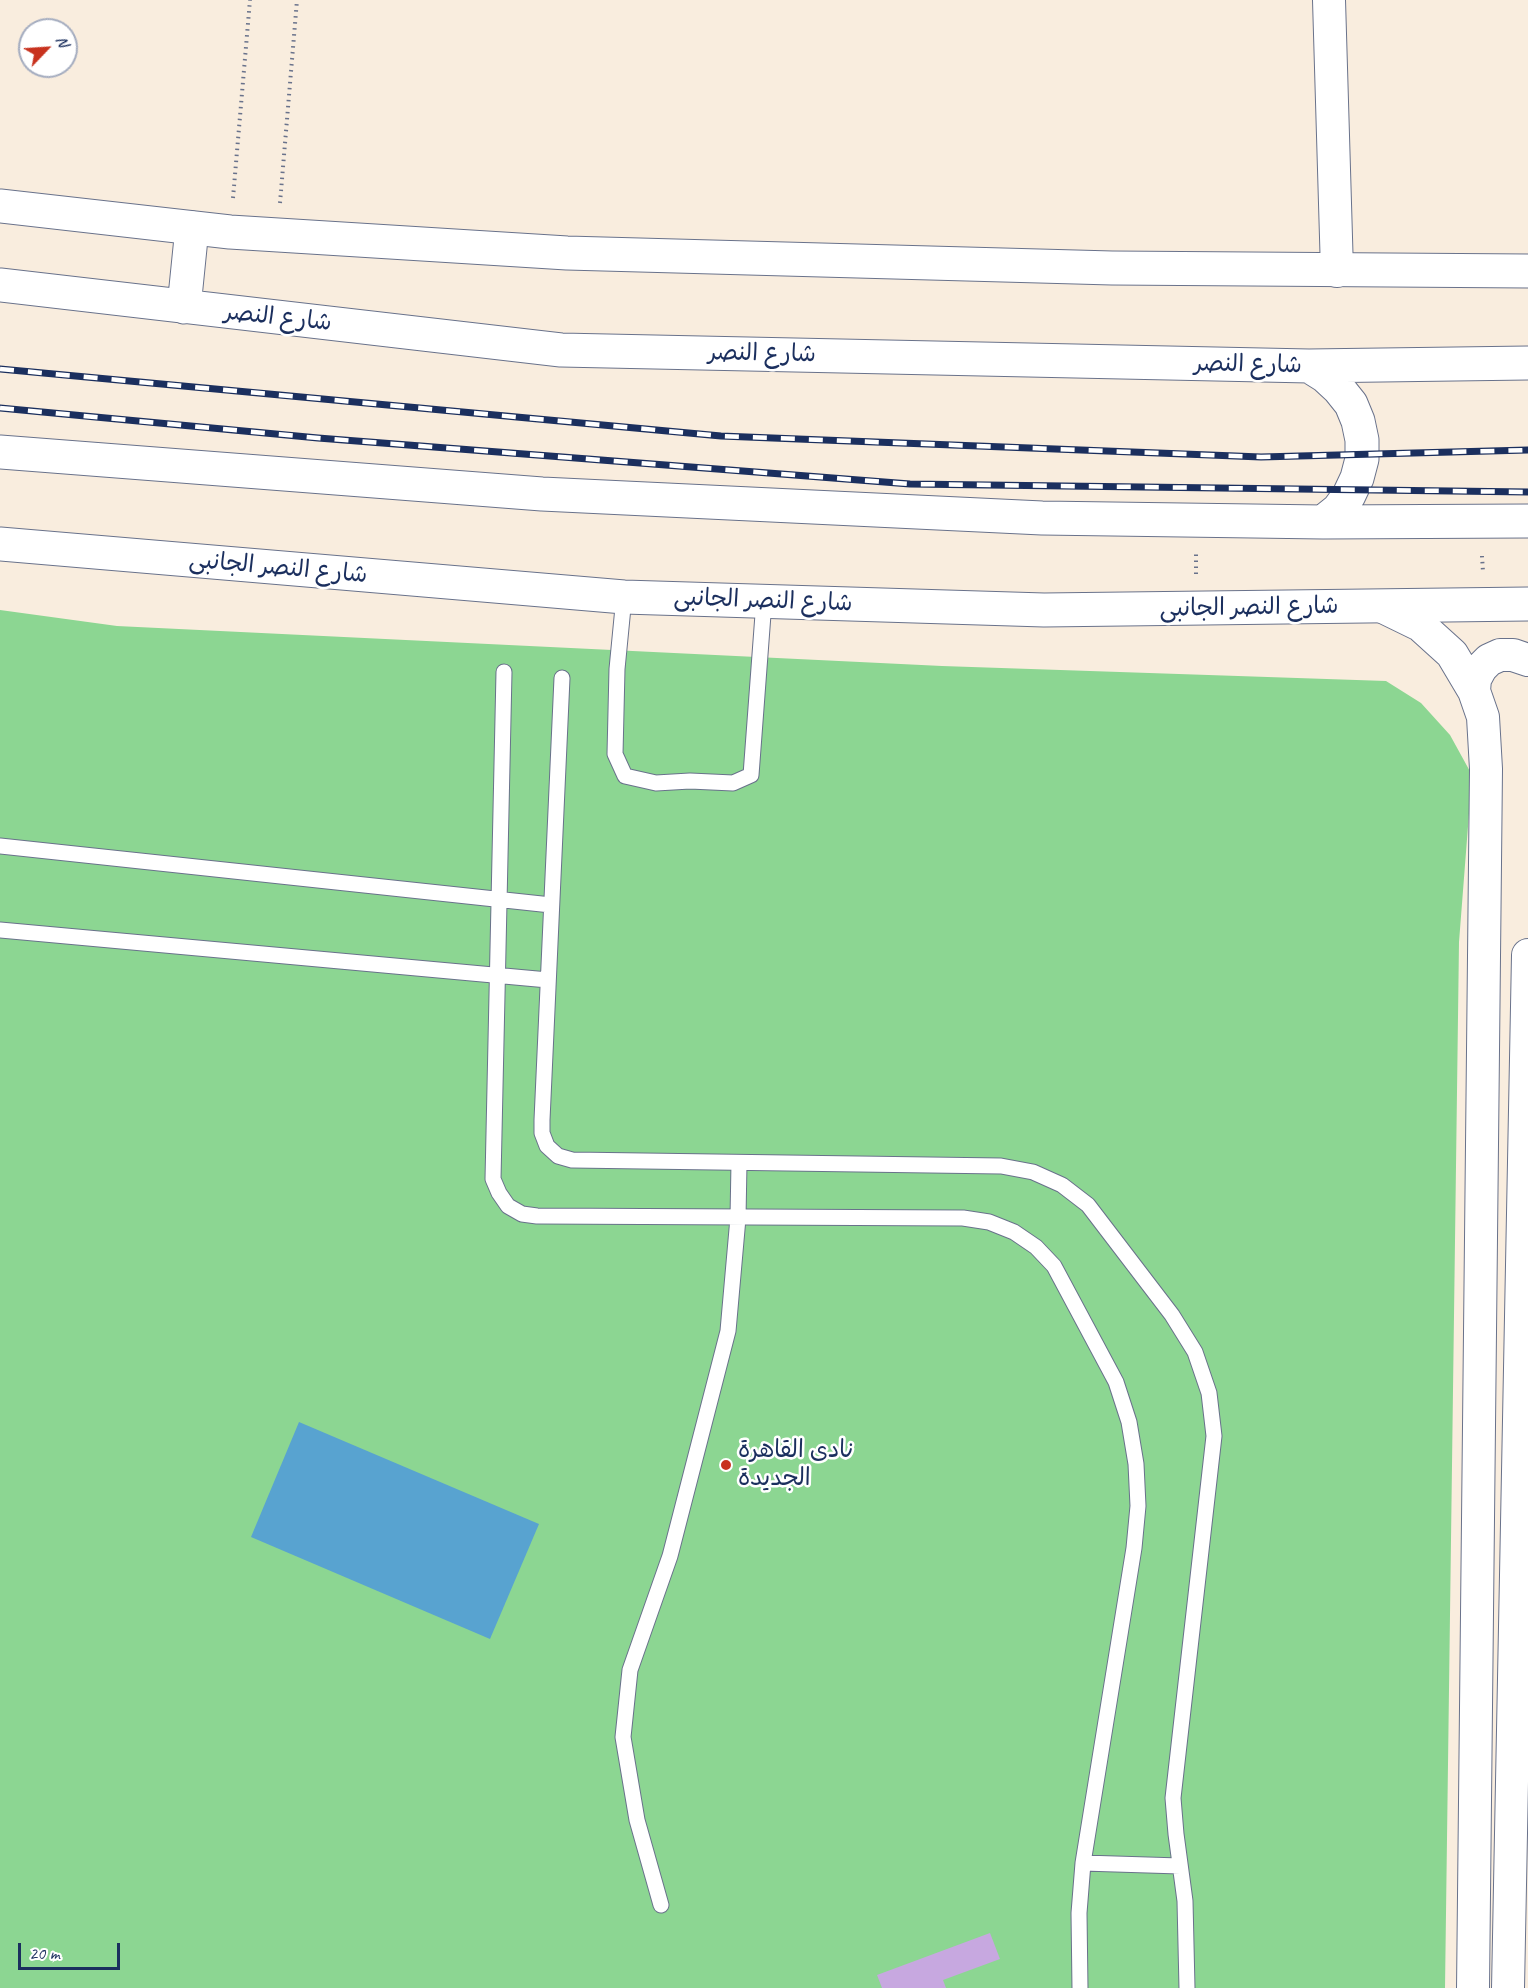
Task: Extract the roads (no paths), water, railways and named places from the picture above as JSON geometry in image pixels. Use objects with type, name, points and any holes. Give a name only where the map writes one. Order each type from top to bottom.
[{"type":"main road","points":[[0,206],[192,228],[578,253],[1112,268],[1528,272]]},
{"type":"main road","points":[[184,307],[192,228]]},
{"type":"main road","name":"شارع النصر","points":[[0,285],[561,350],[1309,366],[1528,363]]},
{"type":"main road","points":[[1309,366],[1325,376],[1351,404],[1362,440],[1362,459],[1353,486],[1338,510],[1323,522]]},
{"type":"main road","points":[[0,452],[542,494],[1042,518],[1323,522],[1528,521]]},
{"type":"main road","name":"شارع النصر الجانبى","points":[[0,544],[624,597],[1044,610],[1528,604]]},
{"type":"street","points":[[1329,0],[1337,271]]},
{"type":"street","points":[[1381,606],[1420,624],[1452,654],[1474,691],[1483,717],[1486,769],[1473,1988]]},
{"type":"street","points":[[1474,691],[1475,680],[1481,668],[1490,660],[1513,655],[1528,660]]},
{"type":"street","points":[[1508,1988],[1528,955]]},
{"type":"lane","points":[[624,597],[617,669],[615,754],[625,776],[656,783],[690,781],[733,783],[751,775],[764,602]]},
{"type":"lane","points":[[504,672],[493,1179],[508,1206],[522,1214],[537,1216],[963,1218],[989,1222],[1014,1232],[1036,1247],[1054,1266],[1116,1382],[1129,1422],[1138,1506],[1134,1548],[1083,1863],[1079,1913],[1080,1988]]},
{"type":"lane","points":[[562,678],[542,1120],[542,1133],[547,1146],[558,1156],[572,1160],[1000,1166],[1033,1172],[1062,1185],[1088,1204],[1172,1315],[1195,1352],[1209,1393],[1214,1436],[1178,1773],[1173,1798],[1185,1901],[1187,1988]]},
{"type":"lane","points":[[0,846],[551,905]]},
{"type":"lane","points":[[0,930],[548,980]]},
{"type":"lane","points":[[661,1905],[637,1820],[623,1737],[630,1670],[670,1556],[728,1331],[738,1218],[739,1163]]},
{"type":"lane","points":[[1083,1863],[1180,1866]]},
{"type":"water","points":[[299,1422],[539,1524],[490,1639],[251,1537]]},
{"type":"railway","points":[[0,369],[721,436],[1261,457],[1528,450]]},
{"type":"railway","points":[[0,408],[318,438],[910,484],[1528,492]]},
{"type":"place","name":"نادى القاهرة الجديدة","points":[[726,1465]]}]
